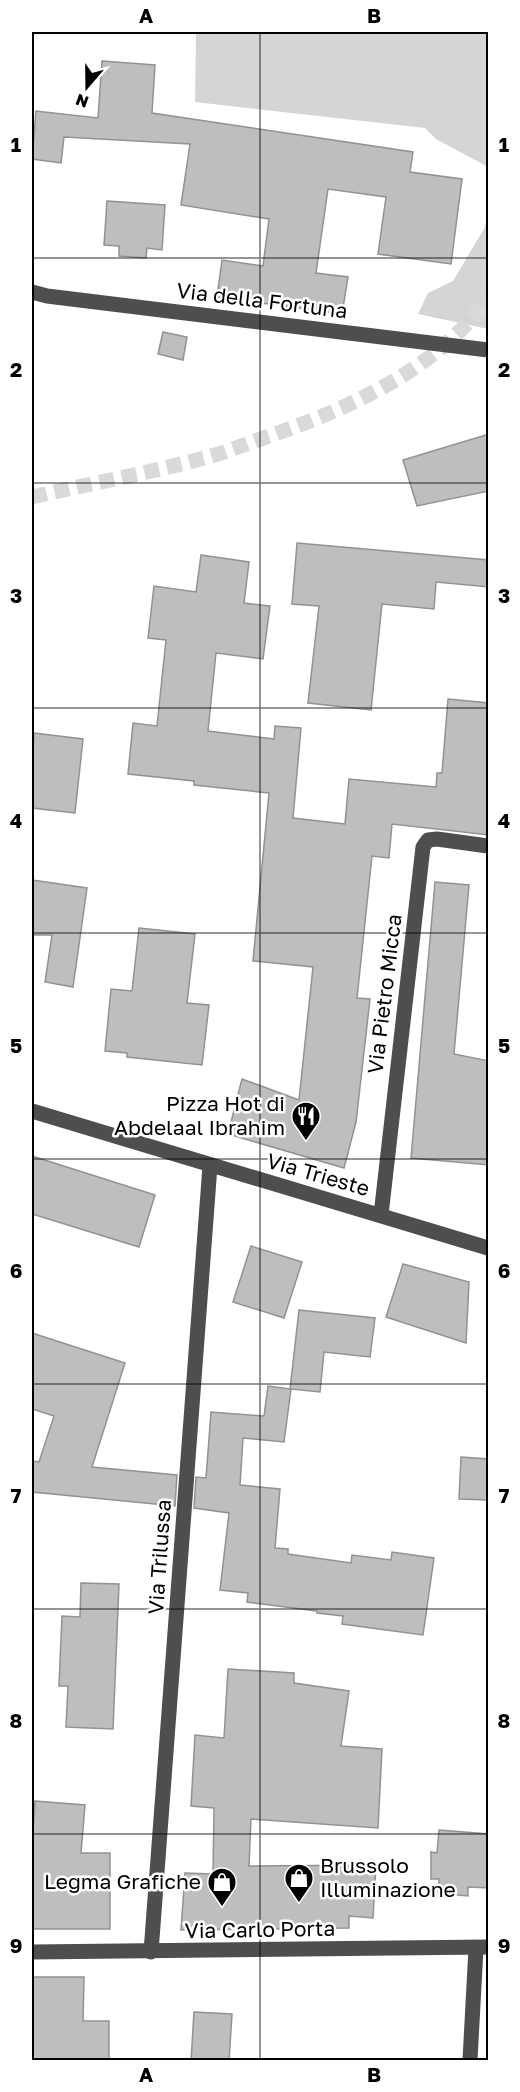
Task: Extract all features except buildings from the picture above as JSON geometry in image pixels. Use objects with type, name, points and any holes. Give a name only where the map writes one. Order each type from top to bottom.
[{"type":"street","name":"Via della Fortuna","points":[[32,292],[58,298],[489,350]]},
{"type":"street","name":"Via Pietro Micca","points":[[381,1215],[423,847],[428,840],[437,839],[489,846]]},
{"type":"street","name":"Via Trieste","points":[[32,1111],[489,1248]]},
{"type":"street","name":"Via Trilussa","points":[[151,1952],[210,1166]]},
{"type":"street","name":"Via Carlo Porta","points":[[32,1952],[482,1948]]},
{"type":"street","points":[[470,2061],[482,1948]]},
{"type":"shaded area","points":[[196,32],[488,32],[488,167],[436,139],[425,128],[195,102]]},
{"type":"shaded area","points":[[488,208],[488,329],[418,314],[428,293],[453,281],[485,227]]},
{"type":"tunnel","points":[[32,497],[213,456],[318,418],[382,388],[412,369],[466,325],[488,298]]},
{"type":"place","name":"Pizza Hot di Abdelaal Ibrahim","points":[[306,1142]]},
{"type":"place","name":"Brussolo Illuminazione","points":[[299,1904]]},
{"type":"place","name":"Legma Grafiche","points":[[222,1908]]}]
